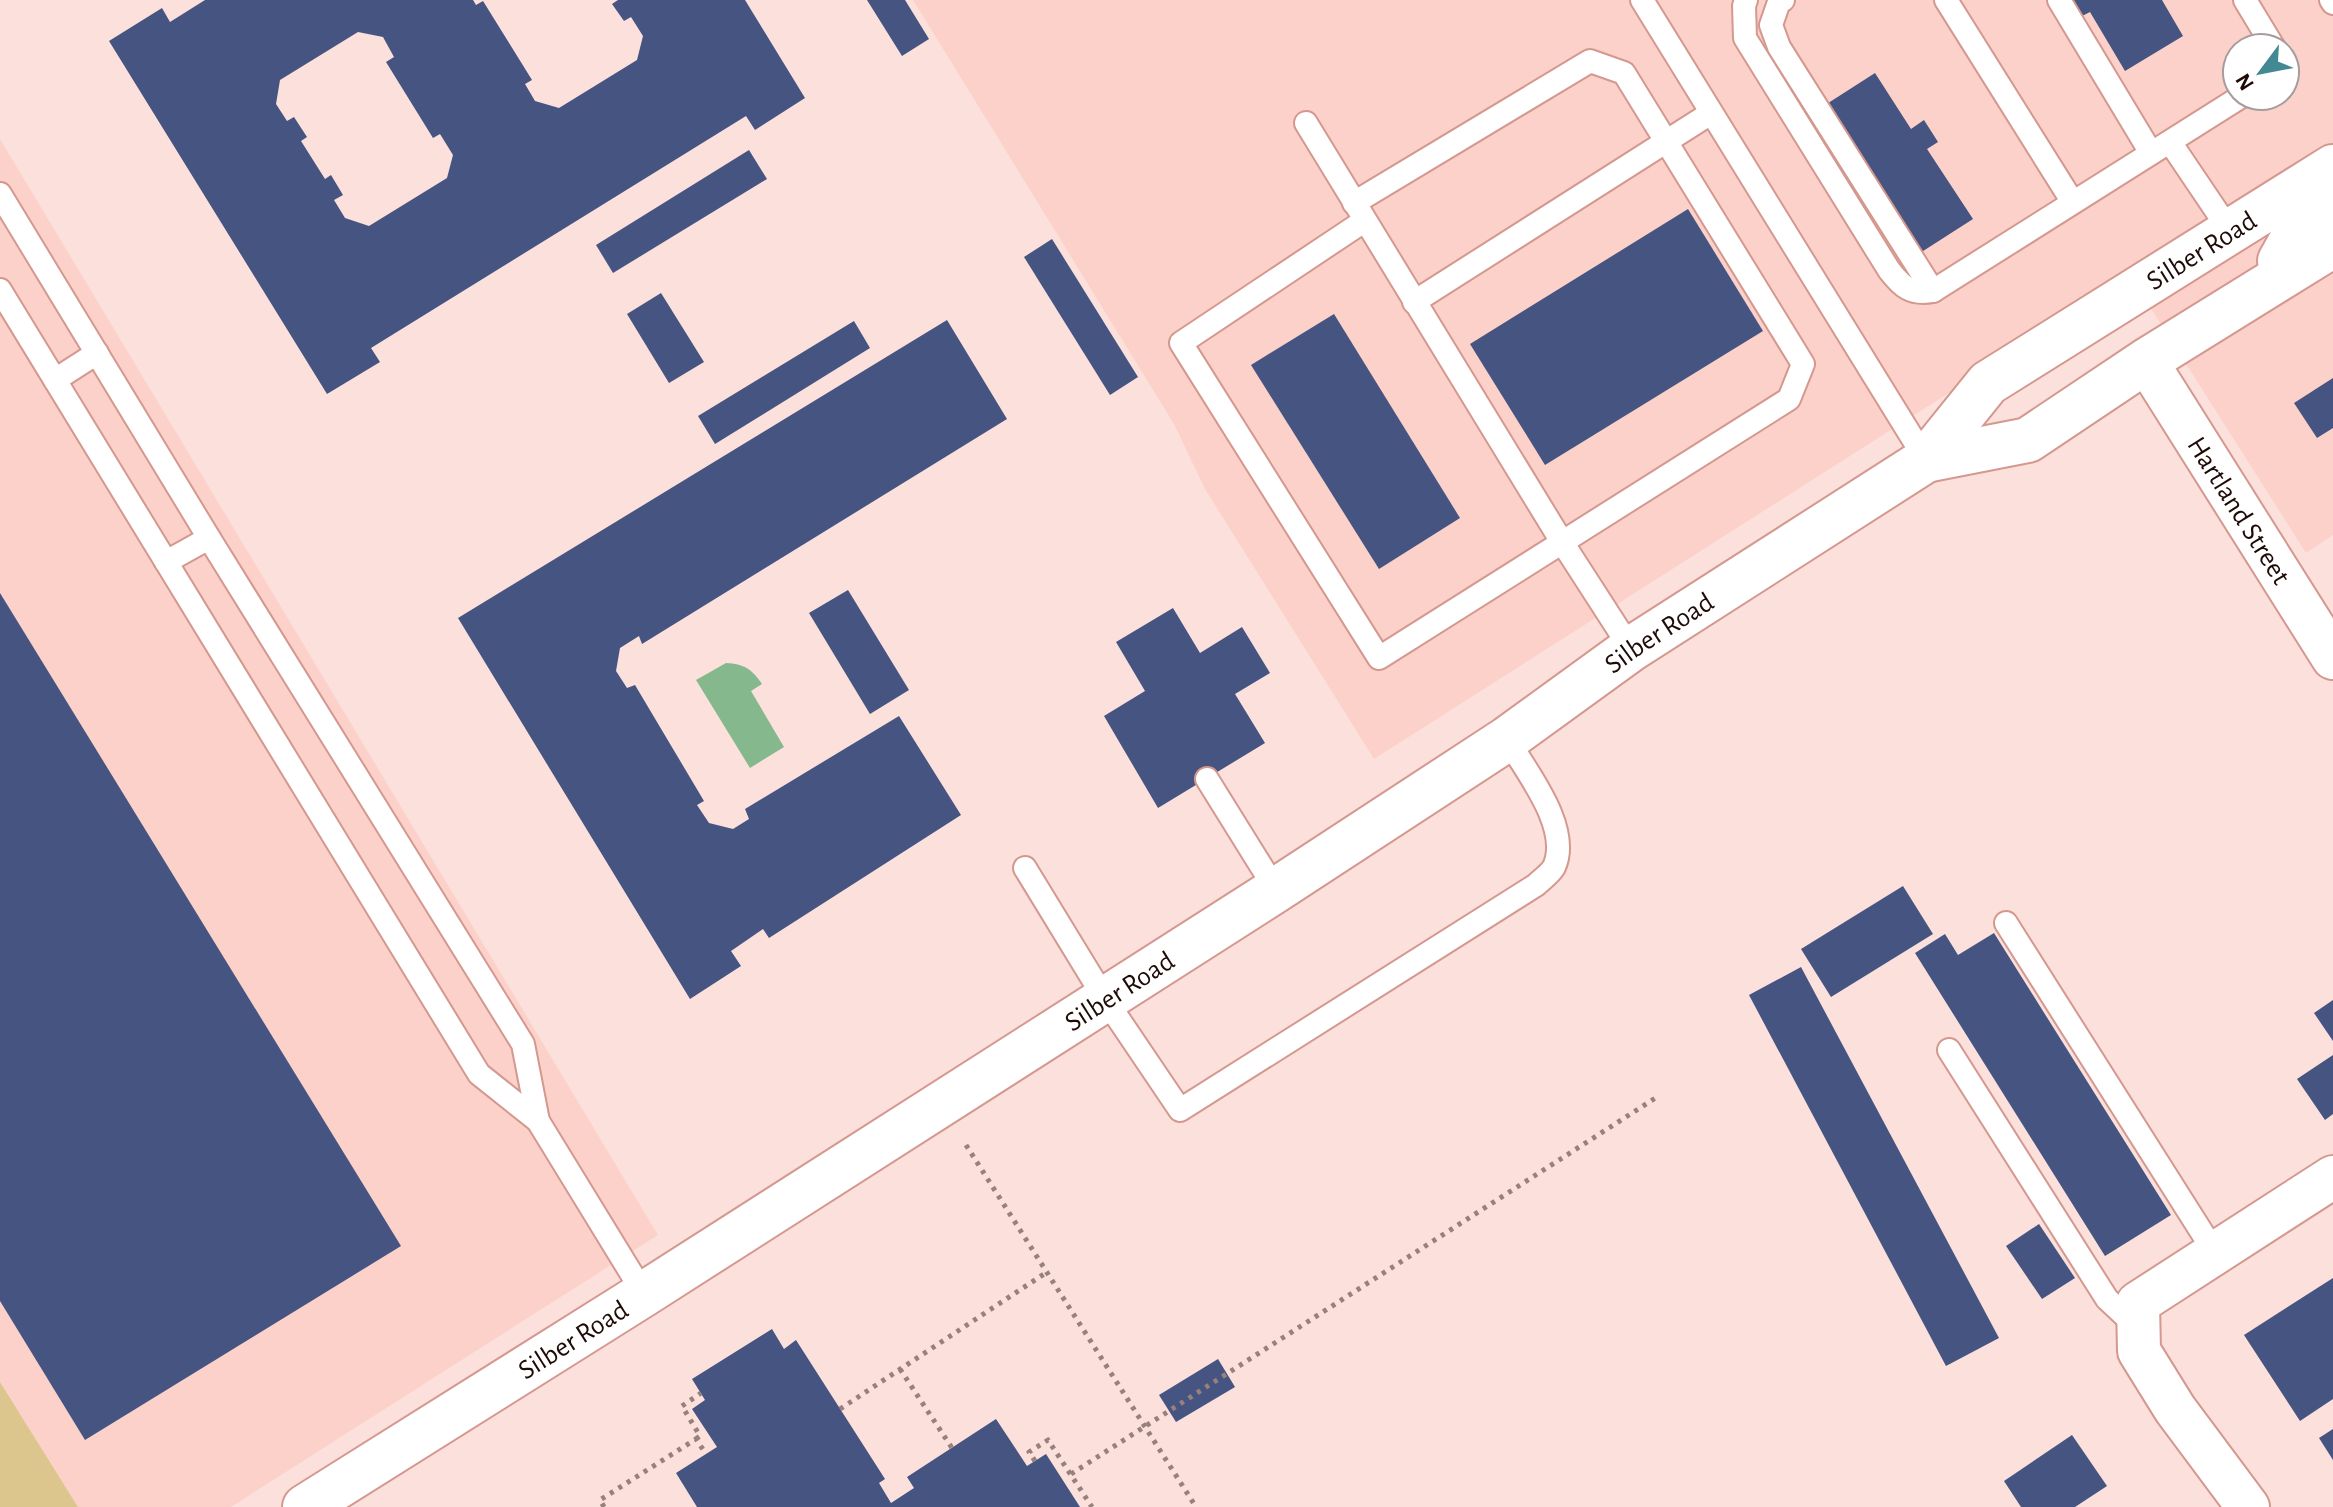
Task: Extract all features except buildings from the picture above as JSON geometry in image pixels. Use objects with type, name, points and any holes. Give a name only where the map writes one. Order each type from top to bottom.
[{"type":"street","name":"Silber Road","points":[[305,1507],[644,1294],[1507,739],[1631,649],[1926,460],[1988,383],[2333,167]]},
{"type":"street","points":[[2265,288],[2295,234],[2333,208]]},
{"type":"street","name":"Silber Road","points":[[1926,460],[2028,440],[2146,361],[2333,245]]},
{"type":"street","name":"Hartland Street","points":[[2146,361],[2333,658]]},
{"type":"street","points":[[2248,1507],[2175,1409],[2139,1351],[2138,1316],[2215,1253],[2333,1177]]},
{"type":"lane","points":[[1642,0],[1926,460]]},
{"type":"lane","points":[[1746,0],[1745,38],[1889,270],[1901,286],[1918,294],[1933,291],[2221,109]]},
{"type":"lane","points":[[1783,0],[1779,2],[1771,25],[1779,47],[1933,291]]},
{"type":"lane","points":[[1946,0],[2072,201]]},
{"type":"lane","points":[[2059,0],[2160,147],[2230,231]]},
{"type":"lane","points":[[2245,0],[2264,32]]},
{"type":"lane","points":[[1590,61],[1624,73],[1666,142],[1803,364],[1789,399],[1379,658],[1181,343],[1359,212],[1590,61]]},
{"type":"lane","points":[[1414,302],[1711,113]]},
{"type":"lane","points":[[1306,123],[1562,542],[1631,649]]},
{"type":"lane","points":[[0,194],[523,1044],[538,1121]]},
{"type":"lane","points":[[0,290],[479,1074],[538,1121],[644,1294]]},
{"type":"lane","points":[[55,380],[97,353]]},
{"type":"lane","points":[[166,562],[209,538]]},
{"type":"lane","points":[[1025,868],[1105,999],[1180,1110],[1536,885],[1553,869],[1558,846],[1553,817],[1507,739]]},
{"type":"lane","points":[[1207,779],[1276,890]]},
{"type":"lane","points":[[2006,923],[2215,1253]]},
{"type":"lane","points":[[1949,1050],[2107,1299],[2138,1316]]},
{"type":"path","points":[[1071,1474],[1657,1097]]},
{"type":"path","points":[[966,1145],[1196,1507]]},
{"type":"path","points":[[840,1409],[1047,1272]]},
{"type":"path","points":[[900,1369],[952,1448]]},
{"type":"path","points":[[604,1507],[600,1500],[700,1436],[682,1406],[701,1393]]},
{"type":"path","points":[[696,1439],[706,1454]]},
{"type":"path","points":[[1035,1461],[1029,1452],[1048,1440],[1092,1507]]},
{"type":"shaded area","points":[[913,0],[2333,0],[2333,535],[2306,553],[2131,277],[1374,759],[1205,489],[1174,424]]},
{"type":"shaded area","points":[[0,139],[658,1235],[231,1507],[78,1507],[0,1382]]},
{"type":"shaded area","points":[[726,663],[747,668],[762,684],[751,691],[784,747],[750,768],[696,680]]},
{"type":"shaded area","points":[[0,1382],[78,1507],[0,1507]]}]
